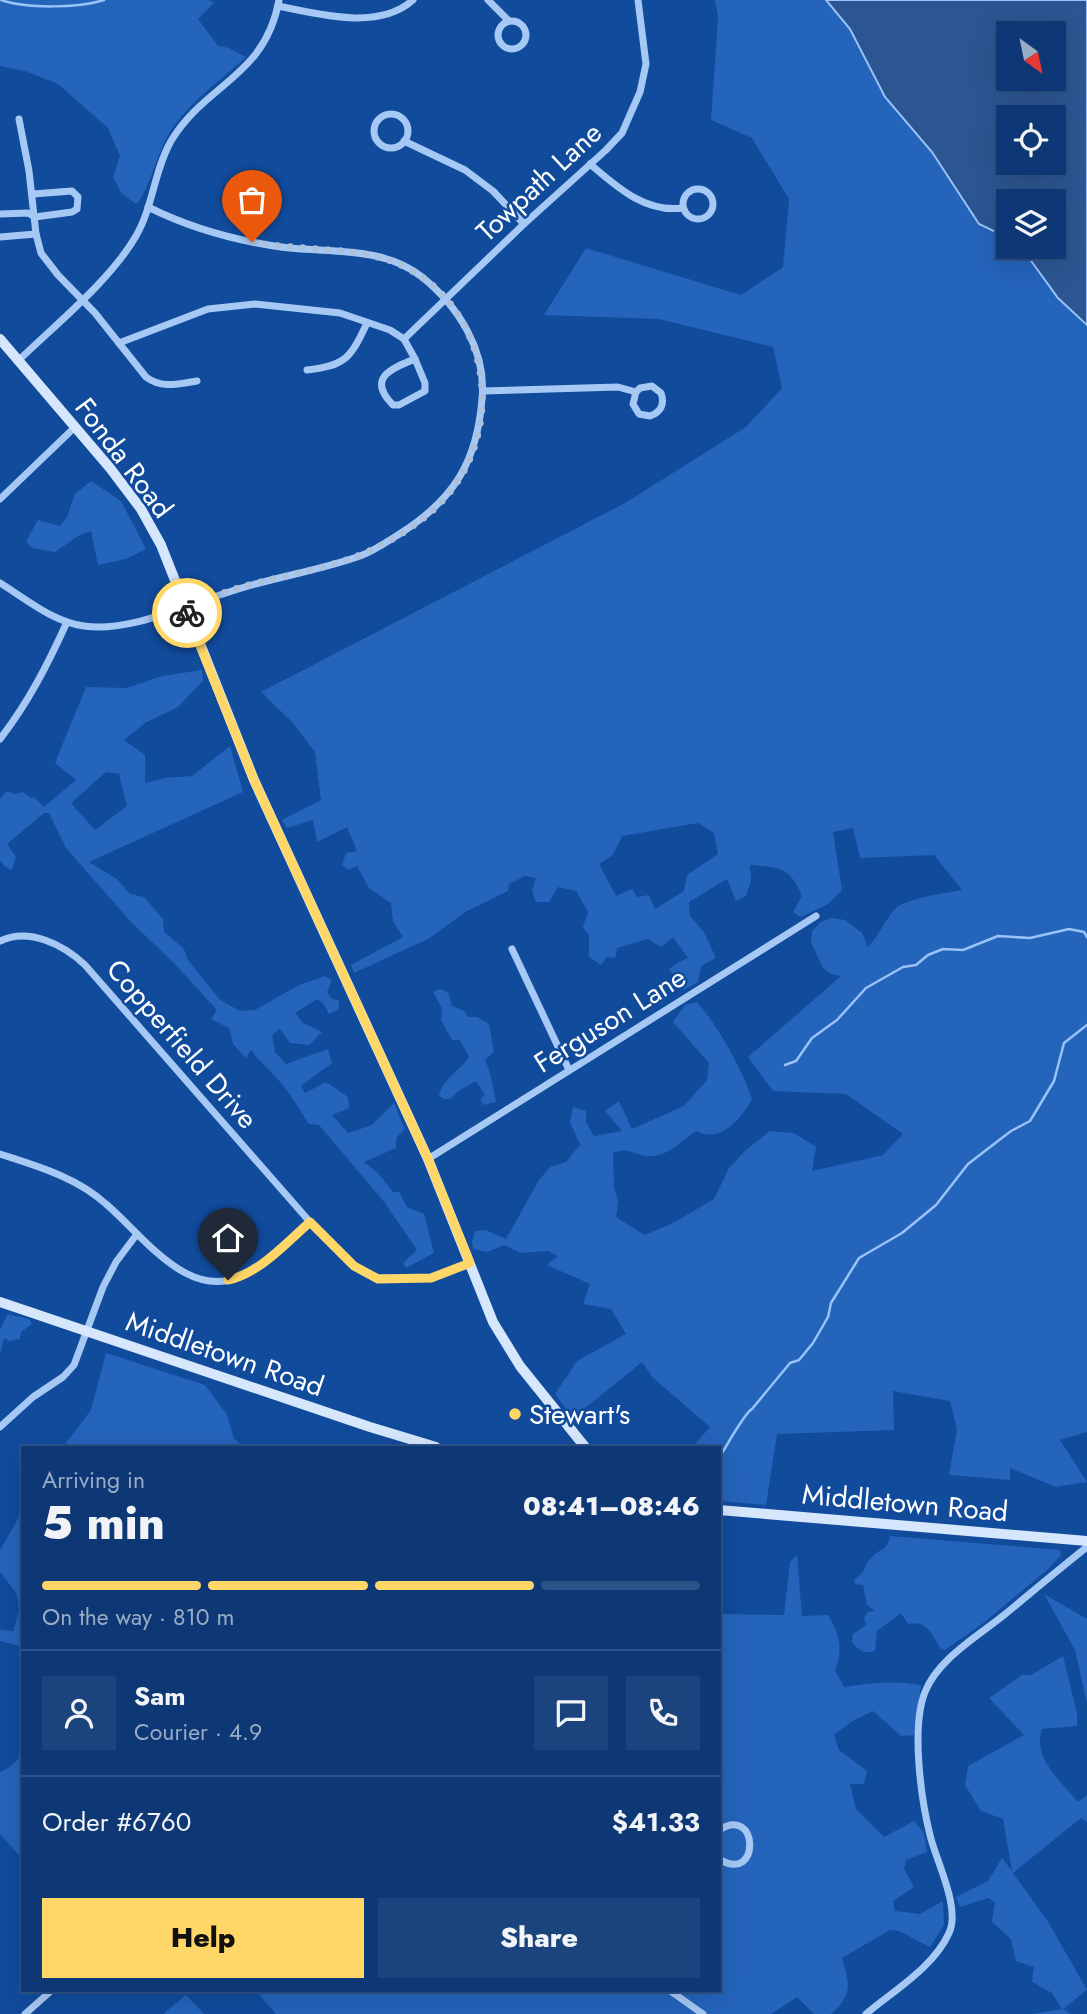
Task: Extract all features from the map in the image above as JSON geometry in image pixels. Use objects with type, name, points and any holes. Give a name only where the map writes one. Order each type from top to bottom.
[{"type":"street","points":[[18,361],[124,254],[136,236],[156,177],[172,141],[192,114],[257,55],[270,32],[278,3],[341,17],[361,17],[400,10],[413,0]]},
{"type":"street","points":[[488,0],[509,21]]},
{"type":"street","name":"Towpath Lane","points":[[404,339],[622,133],[643,80],[646,64],[638,0]]},
{"type":"street","points":[[388,115],[404,121],[408,131],[404,141],[395,148],[380,144],[376,140],[374,130],[378,120],[388,115]]},
{"type":"street","points":[[19,119],[41,253],[146,377],[155,384],[165,386],[197,381]]},
{"type":"street","points":[[404,141],[465,170],[493,191],[524,224]]},
{"type":"street","points":[[590,164],[622,190],[644,203],[667,210],[683,208]]},
{"type":"street","points":[[695,190],[704,191],[712,202],[707,216],[698,220],[688,216],[683,208],[684,198],[695,190]]},
{"type":"street","points":[[0,214],[28,212],[35,216],[72,212],[77,209],[78,197],[72,191],[33,194]]},
{"type":"street","points":[[0,583],[67,622],[86,626],[111,625],[155,616],[245,587],[362,555],[422,519],[450,492],[469,460],[481,419],[481,370],[468,331],[445,299],[420,275],[389,259],[276,247],[228,237],[178,222],[148,206]]},
{"type":"street","points":[[0,237],[36,234]]},
{"type":"street","points":[[118,343],[186,316],[222,306],[255,304],[340,313],[390,330],[404,339],[415,359],[425,383],[425,391],[399,405],[393,405],[383,387],[383,377],[389,370],[415,359]]},
{"type":"street","points":[[307,370],[328,368],[349,356],[367,323]]},
{"type":"street","name":"Fonda Road","points":[[0,340],[110,468],[141,509],[161,545],[254,780],[428,1159],[487,1309],[506,1346],[551,1407],[585,1446]]},
{"type":"street","points":[[483,391],[618,387],[636,392],[646,386],[657,389],[663,399],[660,410],[650,416],[639,414],[633,404],[636,392]]},
{"type":"street","points":[[0,499],[74,428]]},
{"type":"street","points":[[0,739],[33,690],[67,622]]},
{"type":"street","name":"Ferguson Lane","points":[[428,1159],[816,916]]},
{"type":"street","name":"Copperfield Drive","points":[[0,942],[20,936],[38,939],[72,953],[310,1222],[354,1266],[378,1279],[431,1278],[470,1263]]},
{"type":"street","points":[[512,949],[569,1070]]},
{"type":"street","points":[[0,1154],[51,1171],[89,1191],[106,1203],[176,1269],[204,1280],[239,1278],[249,1273],[310,1222]]},
{"type":"street","points":[[0,1427],[33,1397],[64,1377],[74,1366],[103,1287],[116,1262],[137,1234]]},
{"type":"street","name":"Middletown Road","points":[[0,1302],[433,1446]]},
{"type":"street","name":"Middletown Road","points":[[721,1510],[1087,1541]]},
{"type":"street","points":[[866,2014],[925,1965],[944,1942],[952,1925],[948,1894],[930,1836],[922,1794],[919,1718],[925,1692],[944,1664],[1087,1547]]},
{"type":"street","points":[[721,1829],[730,1825],[740,1827],[748,1834],[751,1843],[749,1854],[743,1861],[733,1864],[721,1860]]},
{"type":"street","points":[[25,2014],[50,1992]]},
{"type":"street","points":[[672,1992],[703,2014]]},
{"type":"shaded area","points":[[0,0],[209,0],[214,3],[198,19],[218,46],[229,48],[246,57],[193,104],[175,125],[163,144],[144,193],[136,204],[122,194],[113,177],[120,156],[108,128],[58,84],[25,71],[0,66]]},
{"type":"shaded area","points":[[715,0],[826,0],[850,29],[885,97],[932,152],[979,224],[996,232],[996,259],[1030,259],[1058,298],[1087,325],[1087,1432],[1060,1440],[1087,1482],[1056,1487],[1010,1468],[1010,1480],[949,1475],[957,1429],[950,1401],[893,1391],[894,1430],[777,1434],[766,1505],[721,1501],[721,1446],[693,1446],[710,1427],[653,1378],[642,1362],[573,1418],[555,1394],[577,1361],[626,1334],[611,1309],[583,1304],[590,1284],[547,1265],[558,1256],[548,1251],[521,1253],[504,1245],[487,1252],[473,1249],[475,1231],[486,1230],[506,1239],[539,1180],[550,1167],[566,1162],[580,1145],[570,1122],[573,1107],[586,1111],[586,1122],[594,1136],[622,1131],[605,1111],[619,1101],[632,1129],[684,1106],[707,1080],[709,1063],[673,1022],[685,1005],[697,1002],[729,1048],[752,1099],[736,1121],[722,1132],[705,1134],[696,1131],[673,1148],[654,1156],[627,1151],[613,1153],[614,1187],[618,1201],[616,1217],[645,1235],[673,1223],[714,1199],[729,1168],[770,1131],[794,1133],[816,1147],[812,1171],[883,1155],[903,1134],[846,1094],[773,1091],[748,1057],[841,976],[831,974],[823,968],[811,942],[812,931],[821,922],[831,918],[845,920],[862,933],[868,947],[899,906],[962,890],[934,855],[860,858],[853,828],[833,832],[842,890],[828,904],[801,917],[793,912],[802,896],[793,879],[776,868],[750,865],[751,881],[746,896],[736,901],[727,879],[689,902],[690,916],[704,932],[716,958],[701,966],[698,982],[684,990],[669,969],[688,958],[673,937],[661,947],[648,939],[617,948],[615,958],[607,957],[601,965],[589,957],[589,936],[583,927],[588,912],[576,891],[558,887],[549,902],[536,902],[532,891],[536,878],[525,876],[509,884],[508,891],[467,911],[428,939],[354,973],[351,965],[403,937],[393,921],[391,903],[369,888],[357,866],[349,870],[342,865],[346,853],[357,851],[347,827],[317,842],[313,820],[287,828],[282,820],[321,800],[315,752],[292,722],[261,692],[625,503],[746,427],[782,388],[773,347],[659,319],[544,315],[586,248],[741,295],[783,267],[789,199],[752,138],[711,120],[718,17]],"holes":[[[698,823],[714,833],[718,854],[687,875],[684,891],[655,909],[649,895],[637,897],[632,889],[616,896],[599,864],[613,855],[622,836]]]},
{"type":"shaded area","points":[[826,0],[1087,0],[1087,325],[1058,298],[1030,259],[1066,259],[1066,189],[996,189],[996,232],[979,224],[932,152],[885,97],[850,29]]},
{"type":"shaded area","points":[[91,481],[121,501],[146,549],[126,559],[98,565],[91,531],[78,536],[55,552],[32,548],[26,541],[38,520],[60,526],[67,517],[75,494]]},
{"type":"shaded area","points":[[202,670],[203,681],[178,707],[145,723],[124,740],[145,755],[145,783],[192,776],[230,746],[243,792],[89,862],[117,879],[130,894],[144,897],[163,919],[164,932],[184,949],[188,960],[220,1000],[240,1011],[255,1010],[299,985],[325,976],[332,980],[327,992],[331,998],[339,1001],[339,1009],[329,1014],[323,1003],[317,999],[295,1013],[303,1023],[322,1032],[309,1045],[290,1043],[280,1029],[272,1035],[275,1052],[286,1064],[328,1049],[332,1063],[301,1086],[305,1093],[326,1082],[348,1097],[349,1108],[332,1115],[348,1133],[372,1125],[394,1103],[405,1129],[396,1138],[396,1148],[364,1162],[378,1173],[393,1192],[399,1192],[407,1207],[424,1214],[434,1253],[406,1268],[403,1263],[417,1250],[385,1203],[319,1125],[309,1124],[284,1087],[251,1050],[246,1058],[233,1044],[229,1028],[211,1019],[217,1010],[132,923],[66,848],[49,813],[44,813],[7,844],[16,857],[12,870],[0,860],[0,798],[7,791],[14,794],[23,792],[31,798],[34,797],[44,807],[76,780],[55,763],[86,687],[127,688],[162,676]],"holes":[[[106,772],[119,774],[127,806],[95,830],[71,803]]]},
{"type":"shaded area","points":[[440,989],[448,992],[452,1006],[464,1011],[468,1017],[477,1017],[489,1024],[494,1052],[485,1060],[496,1102],[484,1105],[480,1099],[485,1095],[476,1081],[457,1092],[451,1099],[439,1096],[444,1084],[469,1057],[460,1040],[452,1040],[441,1020],[442,1008],[433,992]]},
{"type":"shaded area","points":[[8,1314],[30,1320],[32,1324],[21,1332],[20,1339],[9,1341],[4,1338],[0,1355],[0,1330]]},
{"type":"shaded area","points":[[106,1353],[205,1385],[227,1415],[234,1438],[241,1446],[64,1446],[91,1410]]},
{"type":"shaded area","points":[[21,1513],[21,1646],[0,1641],[0,1630],[13,1631],[19,1611],[17,1594],[0,1572],[0,1550]]},
{"type":"shaded area","points":[[890,1536],[1060,1550],[1061,1555],[982,1624],[945,1650],[940,1648],[928,1629],[920,1624],[908,1624],[901,1613],[877,1631],[875,1651],[865,1652],[852,1642],[853,1634],[866,1625],[864,1618],[868,1612],[875,1611],[867,1605],[863,1585],[855,1584],[854,1580],[872,1557],[885,1547]]},
{"type":"shaded area","points":[[797,1555],[802,1616],[828,1615],[835,1629],[839,1641],[839,1655],[835,1670],[844,1687],[882,1683],[921,1685],[914,1735],[901,1736],[873,1711],[851,1722],[834,1735],[839,1750],[867,1771],[864,1784],[850,1784],[856,1809],[884,1837],[914,1821],[924,1833],[927,1852],[906,1860],[904,1869],[914,1887],[893,1901],[895,1911],[920,1914],[943,1901],[944,1925],[930,1947],[899,1931],[890,1930],[842,1958],[848,1989],[843,2001],[831,2014],[814,2014],[797,1997],[771,2014],[276,2014],[257,1992],[721,1992],[721,1614],[784,1615],[790,1562]]},
{"type":"shaded area","points":[[1044,1594],[1087,1619],[1087,1703],[1075,1650]]},
{"type":"shaded area","points":[[1063,1656],[1077,1713],[1077,1726],[1042,1729],[1041,1749],[1050,1769],[1078,1802],[1087,1795],[1087,1822],[1081,1818],[1013,1873],[1047,1920],[1087,1990],[1063,2009],[1071,2014],[1032,2014],[1062,2009],[1052,1993],[1032,1982],[1034,1967],[1016,1961],[1011,1939],[992,1922],[995,1902],[988,1898],[960,1907],[956,1897],[988,1881],[1002,1858],[1012,1871],[1003,1819],[981,1811],[965,1785],[968,1766],[1024,1735],[989,1698],[1022,1675],[1031,1675]]},
{"type":"shaded area","points":[[21,1756],[21,1854],[0,1834],[0,1772]]},
{"type":"shaded area","points":[[186,1995],[204,2014],[163,2014]]},
{"type":"waterway","points":[[1,0],[25,5],[53,6],[81,5],[104,0]]},
{"type":"waterway","points":[[785,1065],[796,1061],[812,1038],[837,1020],[866,988],[903,967],[916,965],[928,955],[943,949],[963,950],[998,936],[1030,938],[1069,929],[1084,932],[1087,937]]},
{"type":"waterway","points":[[721,1455],[745,1416],[790,1363],[799,1360],[813,1343],[828,1317],[831,1303],[859,1258],[902,1233],[936,1205],[968,1164],[1011,1131],[1030,1121],[1054,1081],[1064,1043],[1087,1025]]},
{"type":"way so far","points":[[187,613],[184,606],[362,555],[422,519],[437,507],[461,476],[469,460],[481,419],[481,370],[468,331],[445,299],[420,275],[389,259],[252,242]]},
{"type":"place","name":"Stewart's","points":[[515,1414]]},
{"type":"route","points":[[187,613],[254,780],[428,1159],[470,1263],[431,1278],[378,1279],[354,1266],[310,1222],[261,1265],[239,1278],[228,1280]]}]
